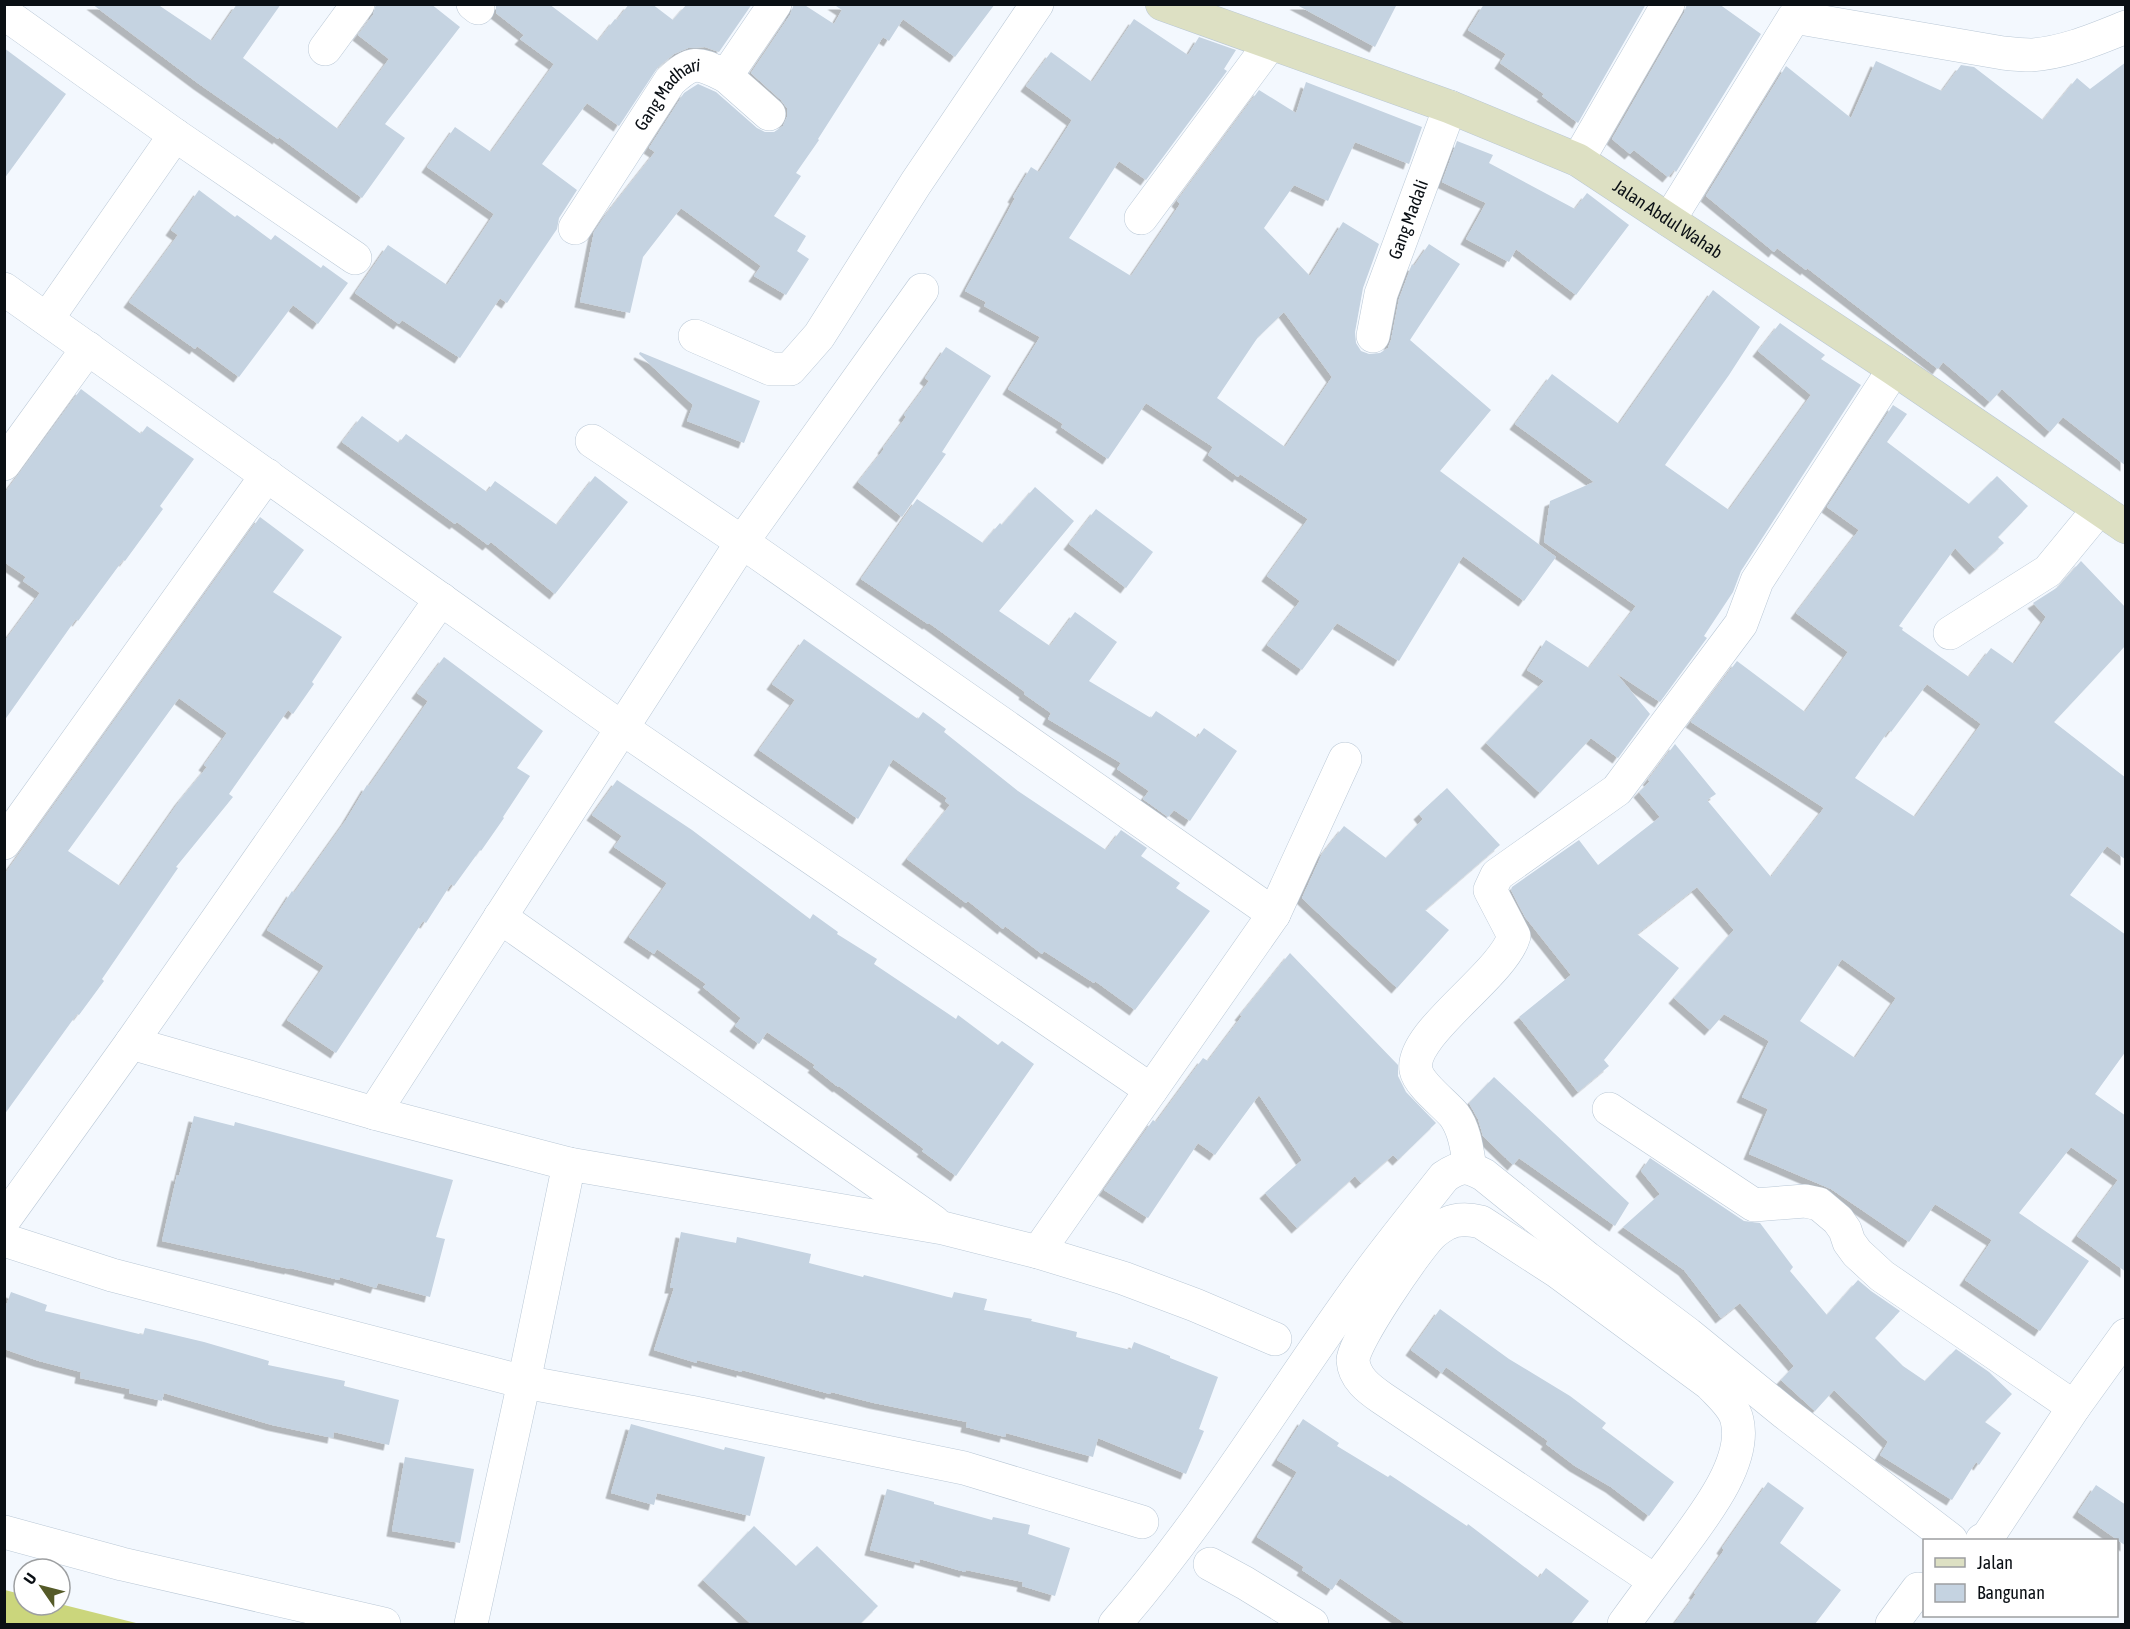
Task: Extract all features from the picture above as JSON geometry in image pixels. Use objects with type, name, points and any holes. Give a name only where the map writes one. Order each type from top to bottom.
[{"type":"street","points":[[325,49],[357,4]]},
{"type":"street","name":"Gang Madhari","points":[[575,228],[670,81],[685,68],[699,65],[726,76],[775,4]]},
{"type":"street","points":[[694,336],[771,369],[790,369],[837,311],[916,183],[1037,4]]},
{"type":"street","points":[[1578,160],[1668,4]]},
{"type":"street","name":"Jalan Abdul Wahab","points":[[1171,6],[1270,44],[1450,107],[1578,160],[1894,369],[2112,518]]},
{"type":"street","points":[[1669,219],[1798,11],[2003,53],[2031,55],[2085,43],[2126,27]]},
{"type":"street","points":[[4,13],[175,135],[356,258]]},
{"type":"street","points":[[1141,218],[1270,44]]},
{"type":"street","points":[[726,76],[769,114]]},
{"type":"street","name":"Gang Madali","points":[[1373,336],[1381,294],[1450,107]]},
{"type":"street","points":[[47,319],[175,135]]},
{"type":"street","points":[[4,289],[622,728],[1151,1090]]},
{"type":"street","points":[[374,1113],[742,542],[922,290]]},
{"type":"street","points":[[4,464],[88,348]]},
{"type":"street","points":[[1470,1168],[1464,1136],[1455,1116],[1418,1077],[1415,1068],[1418,1057],[1437,1025],[1498,963],[1512,943],[1514,936],[1490,890],[1492,883],[1497,875],[1617,790],[1741,624],[1757,581],[1894,369]]},
{"type":"street","points":[[592,441],[742,542],[1274,914]]},
{"type":"street","points":[[4,843],[267,475]]},
{"type":"street","points":[[1950,633],[2048,571],[2112,518]]},
{"type":"street","points":[[4,1220],[131,1043],[441,599]]},
{"type":"street","points":[[1038,1252],[1274,914],[1345,759]]},
{"type":"street","points":[[500,917],[943,1228]]},
{"type":"street","points":[[131,1043],[374,1113],[569,1164],[943,1228],[1038,1252],[1123,1278],[1275,1339]]},
{"type":"street","points":[[1609,1109],[1754,1205],[1805,1201],[1819,1204],[1845,1230],[1849,1242],[1857,1253],[1882,1276],[2074,1407]]},
{"type":"street","points":[[471,1624],[569,1164]]},
{"type":"street","points":[[1115,1624],[1146,1588],[1200,1517],[1366,1277],[1444,1176],[1456,1169],[1470,1168],[1484,1175],[1587,1258],[1688,1334],[1785,1413],[1950,1539]]},
{"type":"street","points":[[1624,1624],[1711,1505],[1725,1481],[1734,1459],[1738,1436],[1737,1419],[1728,1404],[1710,1384],[1548,1265],[1481,1222],[1469,1219],[1456,1220],[1445,1225],[1431,1235],[1420,1249],[1370,1323],[1353,1356],[1357,1373],[1366,1387],[1655,1581]]},
{"type":"street","points":[[4,1240],[112,1275],[524,1382],[690,1412],[964,1468],[1142,1522]]},
{"type":"street","points":[[1984,1539],[2126,1335]]},
{"type":"street","points":[[4,1532],[122,1564],[384,1624]]},
{"type":"street","points":[[1210,1564],[1245,1582],[1312,1624]]},
{"type":"street","points":[[1892,1624],[1918,1589]]},
{"type":"green space","points":[[5,1590],[12,1592],[12,1617],[72,1617],[72,1607],[140,1624],[5,1624]]},
{"type":"building","points":[[92,4],[157,4],[212,41],[237,4],[281,4],[243,58],[338,129],[389,59],[358,35],[373,15],[376,4],[431,4],[460,27],[385,124],[405,138],[362,198],[279,137],[278,139],[199,84]]},
{"type":"building","points":[[496,4],[549,4],[598,41],[629,4],[652,4],[673,20],[687,4],[752,4],[719,52],[705,47],[688,48],[674,54],[658,67],[619,126],[587,103],[542,164],[577,190],[559,218],[557,229],[507,303],[500,298],[460,358],[402,320],[399,324],[355,293],[388,245],[447,285],[494,214],[427,167],[455,127],[491,152],[554,64],[520,39],[524,35],[496,13]]},
{"type":"building","points":[[794,4],[803,4],[834,24],[842,10],[833,4],[995,4],[955,57],[903,19],[889,41],[883,37],[796,173],[801,176],[774,216],[806,236],[797,251],[809,259],[786,295],[754,276],[761,266],[681,208],[643,257],[630,313],[580,302],[594,232],[655,152],[649,148],[684,93],[698,84],[716,92],[757,128],[765,132],[774,132],[783,126],[787,117],[787,108],[751,73],[790,15]]},
{"type":"building","points":[[1295,4],[1397,4],[1375,47]]},
{"type":"building","points":[[1484,4],[1646,4],[1578,123],[1542,96],[1544,94],[1500,63],[1506,54],[1468,30]]},
{"type":"building","points":[[1687,4],[1719,4],[1761,34],[1676,172],[1674,170],[1668,177],[1634,150],[1630,154],[1612,139]]},
{"type":"building","points":[[1134,19],[1188,55],[1199,37],[1236,50],[1224,69],[1227,71],[1146,180],[1119,161],[1069,238],[1131,276],[1180,204],[1177,201],[1259,90],[1296,113],[1306,82],[1422,127],[1409,164],[1355,142],[1328,201],[1294,185],[1264,228],[1310,276],[1343,222],[1379,244],[1363,288],[1355,332],[1356,343],[1361,351],[1369,354],[1380,353],[1388,348],[1399,299],[1412,264],[1414,266],[1429,244],[1460,264],[1410,340],[1491,410],[1440,471],[1556,557],[1524,601],[1463,556],[1399,661],[1337,623],[1302,670],[1267,645],[1300,601],[1267,576],[1308,519],[1240,474],[1238,477],[1208,455],[1213,447],[1146,403],[1108,459],[1061,427],[1063,424],[1008,389],[1040,337],[984,306],[986,302],[965,291],[1031,167],[1039,172],[1072,120],[1026,86],[1051,52],[1092,82]],"holes":[[[1284,312],[1332,377],[1285,447],[1217,398],[1258,337]]]},
{"type":"building","points":[[4,48],[66,94],[4,179]]},
{"type":"building","points":[[1876,61],[1942,91],[1961,65],[1974,67],[2043,120],[2077,78],[2090,89],[2126,62],[2126,466],[2063,417],[2050,432],[2002,389],[1990,402],[1943,362],[1938,369],[1807,268],[1806,270],[1777,248],[1774,252],[1706,196],[1786,66],[1851,118]]},
{"type":"building","points":[[1457,141],[1493,155],[1489,163],[1575,209],[1587,193],[1629,225],[1576,295],[1516,249],[1509,262],[1466,239],[1486,203],[1442,182]]},
{"type":"building","points":[[199,190],[271,240],[275,235],[321,268],[323,265],[348,283],[318,324],[293,305],[239,377],[197,346],[195,349],[129,302],[178,235],[171,230]]},
{"type":"building","points":[[1713,290],[1760,327],[1665,465],[1729,510],[1811,395],[1758,351],[1780,323],[1825,355],[1821,359],[1861,385],[1741,571],[1733,592],[1704,636],[1707,638],[1660,702],[1616,673],[1650,714],[1618,758],[1591,738],[1540,793],[1486,743],[1544,681],[1527,670],[1546,640],[1589,668],[1636,606],[1544,542],[1550,501],[1594,482],[1515,424],[1552,374],[1619,424]]},
{"type":"building","points":[[946,347],[991,376],[942,452],[946,454],[902,517],[858,482],[906,417],[904,415],[929,381],[925,378]]},
{"type":"building","points":[[640,352],[760,401],[744,443],[687,421],[693,405],[639,354]]},
{"type":"building","points":[[81,389],[141,434],[147,426],[194,459],[160,506],[163,509],[78,621],[76,619],[4,721],[4,642],[40,593],[23,581],[26,577],[4,562],[4,494]]},
{"type":"building","points":[[1893,405],[1907,414],[1887,442],[1969,504],[1997,476],[2028,506],[1998,537],[2004,543],[1975,569],[1955,548],[1899,626],[1903,628],[1902,630],[1969,677],[1991,648],[2014,664],[2046,617],[2033,603],[2058,587],[2081,561],[2126,608],[2126,645],[2054,722],[2126,778],[2126,860],[2107,846],[2070,895],[2126,935],[2126,1051],[2095,1094],[2126,1116],[2126,1272],[2077,1236],[2118,1180],[2071,1147],[2019,1213],[2089,1261],[2040,1331],[1965,1280],[1992,1240],[1935,1204],[1909,1242],[1831,1189],[1749,1154],[1768,1109],[1742,1097],[1769,1041],[1724,1014],[1710,1030],[1674,998],[1734,930],[1697,887],[1637,934],[1679,968],[1604,1060],[1609,1066],[1578,1092],[1519,1017],[1571,975],[1525,917],[1511,890],[1512,887],[1579,840],[1598,865],[1660,817],[1639,792],[1650,781],[1648,780],[1675,744],[1716,794],[1707,800],[1771,877],[1824,808],[1691,722],[1737,661],[1805,712],[1848,652],[1796,613],[1859,530],[1827,507]],"holes":[[[1927,684],[1981,724],[1915,817],[1855,778],[1889,730],[1891,732]],[[1842,959],[1896,998],[1855,1058],[1800,1021]]]},
{"type":"building","points":[[362,416],[399,443],[406,434],[487,492],[495,481],[557,525],[595,476],[628,502],[555,594],[491,542],[488,545],[457,522],[455,524],[342,442]]},
{"type":"building","points":[[1035,487],[1074,521],[999,611],[1050,646],[1075,612],[1117,642],[1089,681],[1151,718],[1156,711],[1197,738],[1204,728],[1237,751],[1190,821],[1174,810],[1168,817],[1143,799],[1149,791],[1117,769],[1121,763],[1048,719],[1051,713],[1024,694],[1025,692],[929,623],[861,579],[917,499],[983,543]]},
{"type":"building","points":[[1096,509],[1153,552],[1126,588],[1069,544]]},
{"type":"building","points":[[260,517],[304,550],[273,592],[342,637],[293,714],[288,710],[229,794],[233,797],[176,867],[178,868],[102,979],[104,981],[79,1015],[77,1014],[4,1115],[4,875]],"holes":[[[179,698],[227,733],[204,765],[207,767],[180,800],[120,886],[68,851]]]},
{"type":"building","points":[[804,639],[918,719],[923,712],[946,729],[944,732],[1018,791],[1106,850],[1121,830],[1147,848],[1141,856],[1180,883],[1176,888],[1210,911],[1135,1010],[1095,981],[1094,983],[1044,951],[1042,954],[1005,926],[1003,929],[968,901],[966,903],[907,859],[950,805],[945,801],[947,798],[893,759],[858,819],[759,750],[795,700],[772,684]]},
{"type":"building","points":[[444,657],[543,731],[517,768],[530,776],[504,818],[454,886],[451,884],[426,923],[423,921],[336,1053],[287,1020],[324,966],[267,930],[292,891],[294,893],[346,820],[367,785],[369,786],[428,701],[417,693]]},
{"type":"building","points":[[617,780],[692,830],[810,919],[813,914],[838,932],[837,934],[877,959],[874,964],[956,1019],[958,1015],[998,1045],[1002,1041],[1034,1064],[956,1176],[922,1151],[924,1149],[838,1087],[813,1067],[815,1065],[767,1032],[759,1044],[735,1026],[741,1018],[703,987],[706,984],[657,949],[654,954],[629,937],[667,883],[614,847],[622,836],[592,815]]},
{"type":"building","points":[[1447,788],[1500,845],[1425,910],[1449,930],[1397,988],[1302,898],[1322,854],[1344,826],[1386,858],[1423,819],[1419,814]]},
{"type":"building","points":[[1290,953],[1398,1065],[1398,1076],[1406,1092],[1436,1123],[1398,1160],[1393,1155],[1361,1183],[1355,1176],[1297,1228],[1265,1193],[1302,1160],[1259,1095],[1215,1155],[1198,1143],[1148,1218],[1104,1190],[1153,1120],[1156,1122],[1203,1058],[1208,1061],[1242,1016],[1240,1015]]},
{"type":"building","points":[[1494,1077],[1629,1203],[1615,1226],[1519,1158],[1513,1165],[1483,1136],[1478,1119],[1469,1103]]},
{"type":"building","points":[[194,1116],[234,1126],[235,1122],[453,1180],[436,1237],[445,1239],[430,1297],[378,1283],[376,1288],[340,1277],[339,1280],[162,1241],[177,1175],[179,1176]]},
{"type":"building","points":[[1650,1158],[1744,1221],[1760,1223],[1793,1267],[1790,1271],[1827,1315],[1858,1280],[1900,1311],[1875,1338],[1903,1366],[1925,1381],[1956,1349],[1989,1372],[2012,1394],[1985,1422],[2001,1433],[1979,1465],[1976,1462],[1952,1500],[1880,1455],[1888,1442],[1834,1390],[1815,1411],[1781,1380],[1794,1366],[1740,1303],[1721,1318],[1684,1270],[1623,1227],[1660,1194],[1641,1171]]},
{"type":"building","points":[[681,1232],[736,1243],[737,1237],[811,1254],[809,1263],[863,1277],[864,1275],[952,1298],[954,1292],[987,1299],[984,1310],[1032,1319],[1031,1321],[1077,1332],[1076,1337],[1131,1350],[1134,1342],[1218,1377],[1199,1429],[1204,1431],[1186,1474],[1098,1438],[1093,1457],[1006,1433],[1005,1437],[966,1427],[967,1422],[831,1392],[830,1394],[742,1370],[742,1372],[697,1360],[697,1363],[654,1350],[674,1288],[670,1288]]},
{"type":"building","points":[[11,1292],[47,1305],[45,1311],[143,1335],[145,1328],[204,1342],[269,1361],[268,1365],[345,1381],[344,1386],[399,1400],[389,1445],[334,1432],[333,1438],[272,1425],[164,1393],[162,1401],[129,1393],[130,1389],[80,1378],[81,1372],[4,1349],[4,1311]]},
{"type":"building","points":[[1440,1309],[1509,1359],[1570,1396],[1606,1423],[1602,1428],[1674,1482],[1649,1516],[1611,1487],[1575,1466],[1546,1444],[1548,1441],[1446,1367],[1442,1373],[1411,1350]]},
{"type":"building","points":[[1303,1419],[1339,1443],[1337,1446],[1388,1477],[1390,1475],[1467,1526],[1468,1524],[1539,1578],[1546,1568],[1589,1601],[1571,1624],[1406,1624],[1340,1578],[1332,1590],[1302,1570],[1304,1567],[1257,1537],[1297,1472],[1277,1460]]},
{"type":"building","points":[[631,1424],[724,1450],[725,1447],[765,1457],[750,1516],[657,1493],[654,1505],[611,1493]]},
{"type":"building","points":[[405,1457],[474,1469],[460,1543],[392,1531]]},
{"type":"building","points":[[1768,1482],[1804,1508],[1780,1543],[1841,1590],[1815,1624],[1674,1624],[1724,1550],[1722,1548]]},
{"type":"building","points":[[2096,1485],[2126,1505],[2126,1546],[2118,1539],[2078,1512]]},
{"type":"building","points":[[887,1489],[992,1520],[993,1517],[1030,1525],[1028,1534],[1070,1548],[1055,1596],[1022,1586],[1023,1582],[966,1570],[965,1572],[920,1559],[919,1563],[870,1550]]},
{"type":"building","points":[[754,1526],[796,1566],[817,1546],[878,1606],[860,1624],[751,1624],[703,1580]]}]
